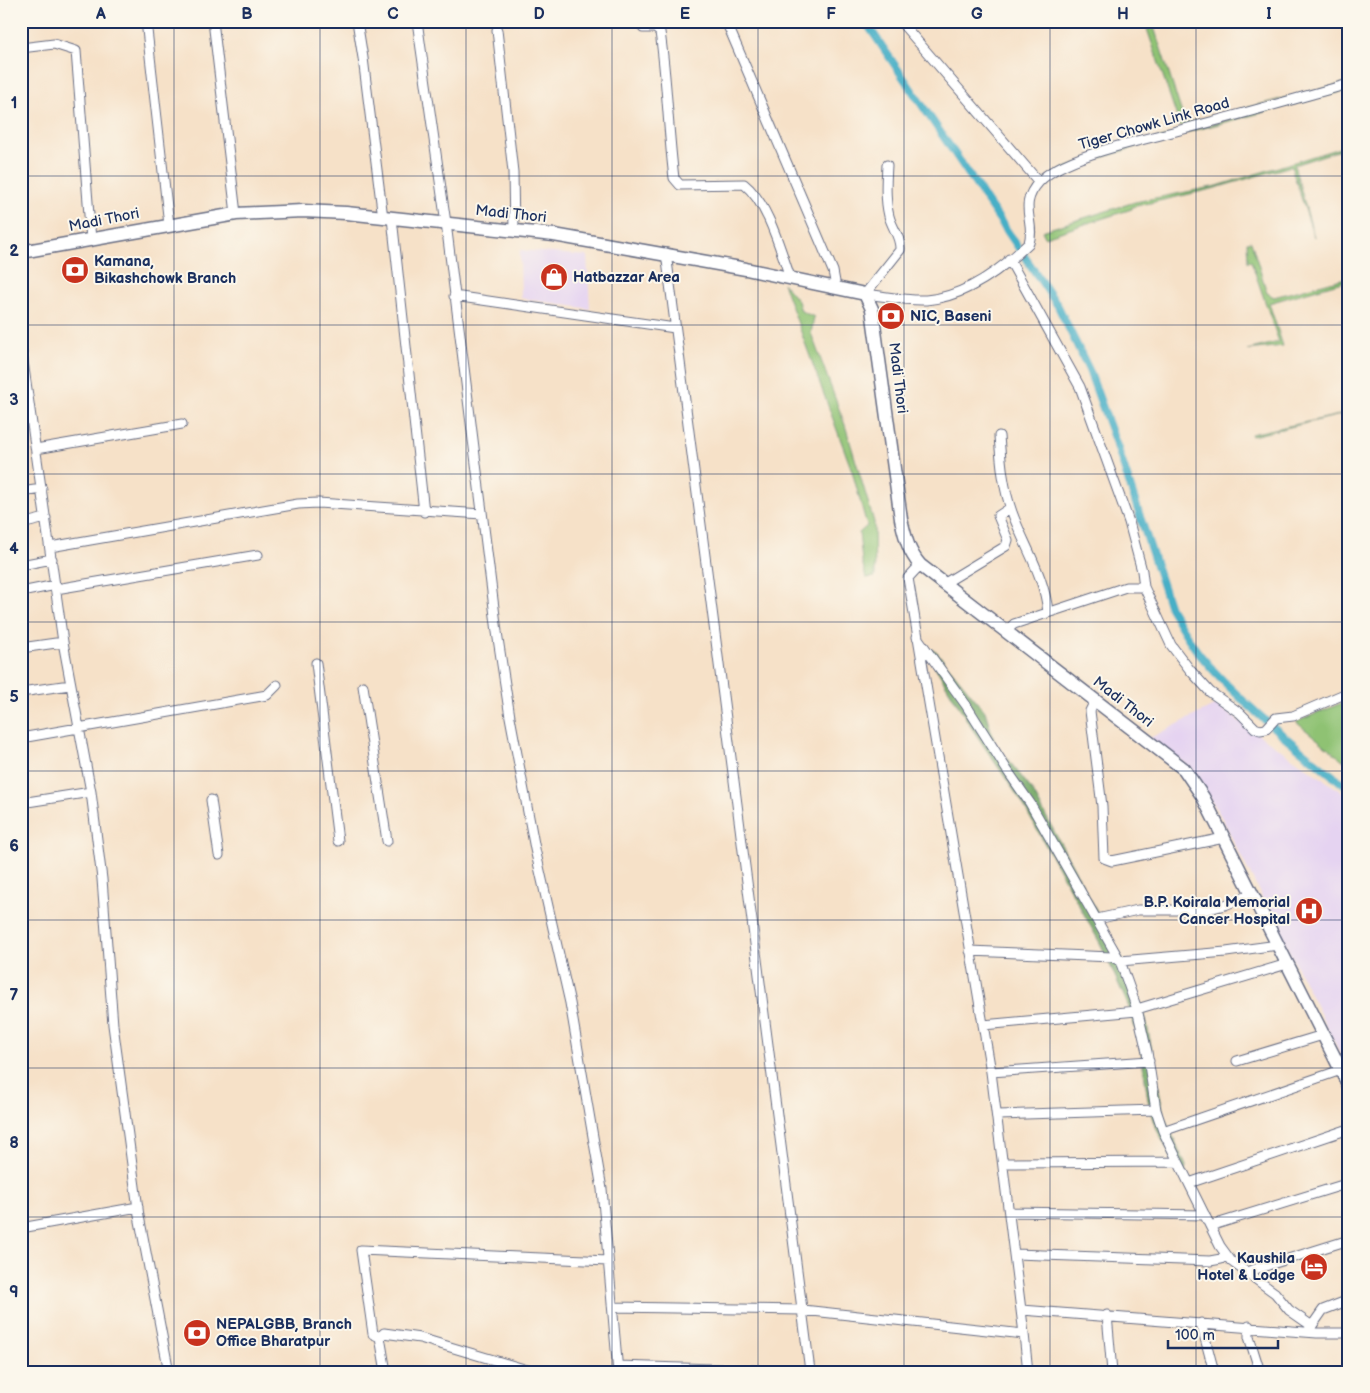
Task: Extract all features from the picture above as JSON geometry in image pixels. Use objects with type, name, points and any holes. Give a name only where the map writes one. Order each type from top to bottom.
[{"type":"main road","name":"Madi Thori","points":[[21,252],[236,214],[303,211],[514,230],[666,254],[865,294],[872,309],[901,519],[909,549],[920,565],[1184,770],[1203,797],[1349,1086]]},
{"type":"street","points":[[146,21],[169,225]]},
{"type":"street","points":[[213,21],[236,214]]},
{"type":"street","points":[[356,21],[388,218],[424,512]]},
{"type":"street","points":[[417,21],[446,223],[482,514],[510,717],[535,849],[570,1003],[602,1190],[618,1369],[812,1371],[666,254]]},
{"type":"street","points":[[726,21],[832,271],[836,287]]},
{"type":"street","points":[[900,21],[1039,182]]},
{"type":"street","points":[[643,28],[655,28],[660,32],[676,183],[680,185],[744,184],[749,187],[758,199],[776,238],[790,278]]},
{"type":"street","points":[[497,30],[513,172],[514,230]]},
{"type":"street","points":[[21,48],[54,44],[76,51],[91,240]]},
{"type":"street","name":"Tiger Chowk Link Road","points":[[1012,257],[1030,239],[1028,204],[1032,192],[1039,182],[1057,169],[1115,148],[1349,84]]},
{"type":"street","points":[[865,294],[900,250],[899,239],[889,219],[887,208],[887,165]]},
{"type":"street","points":[[865,294],[918,300],[936,298],[964,290],[1012,257],[1080,387],[1129,522],[1144,588],[1171,645],[1210,692],[1240,713],[1254,728],[1260,730],[1270,727],[1276,718],[1292,716],[1349,692]]},
{"type":"street","points":[[454,296],[675,328]]},
{"type":"street","points":[[21,347],[23,377],[36,449],[63,642],[91,792],[101,864],[113,1024],[138,1207],[169,1372]]},
{"type":"street","points":[[36,449],[182,424]]},
{"type":"street","points":[[999,436],[1002,479],[1010,508],[1045,588],[1048,613]]},
{"type":"street","points":[[21,492],[42,489]]},
{"type":"street","points":[[50,547],[298,504],[318,503],[424,512],[482,514]]},
{"type":"street","points":[[945,583],[1006,546],[1008,540],[998,516],[1010,508]]},
{"type":"street","points":[[21,524],[46,518]]},
{"type":"street","points":[[21,592],[258,555]]},
{"type":"street","points":[[21,565],[52,559]]},
{"type":"street","points":[[920,565],[908,578],[998,1115],[1028,1372]]},
{"type":"street","points":[[1005,632],[1014,624],[1126,587],[1144,588]]},
{"type":"street","points":[[917,637],[966,705],[1030,803],[1120,962],[1137,1010],[1156,1110],[1163,1131],[1225,1255],[1274,1293],[1289,1310],[1310,1328]]},
{"type":"street","points":[[21,648],[63,642]]},
{"type":"street","points":[[316,663],[338,841]]},
{"type":"street","points":[[21,692],[70,685]]},
{"type":"street","points":[[21,738],[267,695],[277,685]]},
{"type":"street","points":[[363,686],[386,841]]},
{"type":"street","points":[[1095,701],[1090,711],[1102,806],[1104,858],[1112,861],[1224,838]]},
{"type":"street","points":[[21,803],[91,792]]},
{"type":"street","points":[[211,800],[219,856]]},
{"type":"street","points":[[1096,919],[1138,910],[1205,910],[1225,905],[1252,894]]},
{"type":"street","points":[[970,951],[1112,957],[1120,962],[1278,945]]},
{"type":"street","points":[[983,1024],[1137,1010],[1287,964]]},
{"type":"street","points":[[1237,1061],[1323,1035]]},
{"type":"street","points":[[991,1072],[1148,1061]]},
{"type":"street","points":[[1163,1131],[1341,1070]]},
{"type":"street","points":[[998,1115],[1156,1110]]},
{"type":"street","points":[[1189,1182],[1349,1129]]},
{"type":"street","points":[[1004,1163],[1177,1162]]},
{"type":"street","points":[[1210,1226],[1349,1183]]},
{"type":"street","points":[[21,1228],[138,1207]]},
{"type":"street","points":[[1010,1212],[1205,1215]]},
{"type":"street","points":[[1246,1272],[1349,1240]]},
{"type":"street","points":[[380,1337],[373,1334],[361,1250],[608,1260]]},
{"type":"street","points":[[1015,1254],[1210,1261],[1221,1259],[1225,1255]]},
{"type":"street","points":[[1310,1328],[1323,1310],[1349,1300]]},
{"type":"street","points":[[612,1307],[803,1310],[1024,1334]]},
{"type":"street","points":[[1022,1310],[1349,1332]]},
{"type":"street","points":[[1107,1315],[1112,1372]]},
{"type":"street","points":[[1201,1323],[1214,1372]]},
{"type":"street","points":[[1248,1326],[1249,1337],[1260,1372]]},
{"type":"street","points":[[386,1372],[380,1337],[384,1332],[420,1338],[534,1372]]},
{"type":"shaded area","name":"Hatbazzar Area","points":[[520,250],[587,256],[590,309],[521,298]]},
{"type":"shaded area","name":"B.P. Koirala Memorial Cancer Hospital","points":[[1216,705],[1349,797],[1349,1071],[1223,820],[1198,777],[1186,764],[1150,738]]},
{"type":"green space","points":[[1154,27],[1185,123],[1349,82],[1180,126],[1147,29]]},
{"type":"green space","points":[[1349,87],[1349,90],[1154,141],[1068,169],[1042,185],[1035,197],[1032,211],[1032,198],[1044,180],[1065,168],[1145,142]]},
{"type":"green space","points":[[1349,145],[1349,147],[1294,165],[1314,237],[1291,166],[1212,189],[1132,207],[1132,209],[1045,237],[1042,231],[1135,202],[1217,186]]},
{"type":"green space","points":[[1251,241],[1267,293],[1274,297],[1349,277],[1349,280],[1269,303],[1283,346],[1247,350],[1279,342],[1251,261],[1248,262],[1247,242]]},
{"type":"green space","points":[[783,283],[798,301],[801,311],[814,317],[811,333],[845,425],[874,522],[875,577],[866,578],[862,561],[859,533],[867,526],[852,471]]},
{"type":"green space","points":[[1349,413],[1252,436],[1251,434]]},
{"type":"green space","points":[[924,648],[936,651],[985,711],[995,743],[1032,790],[1122,958],[1146,1019],[1164,1116],[1186,1166],[1183,1180],[1157,1130],[1148,1100],[1140,1045],[1128,1005],[1101,945],[1021,801],[971,727]]},
{"type":"green space","points":[[1349,700],[1349,765],[1296,722]]},
{"type":"waterway","points":[[865,21],[1058,306],[1089,370],[1118,449],[1170,608],[1189,639],[1217,675],[1253,709],[1349,789]]},
{"type":"place","name":"Kamana, Bikashchowk Branch","points":[[75,270]]},
{"type":"place","name":"Hatbazzar Area","points":[[554,277]]},
{"type":"place","name":"NIC, Baseni","points":[[891,316]]},
{"type":"place","name":"B.P. Koirala Memorial Cancer Hospital","points":[[1309,911]]},
{"type":"place","name":"Kaushila Hotel & Lodge","points":[[1314,1267]]},
{"type":"place","name":"NEPALGBB, Branch Office Bharatpur","points":[[197,1333]]}]
